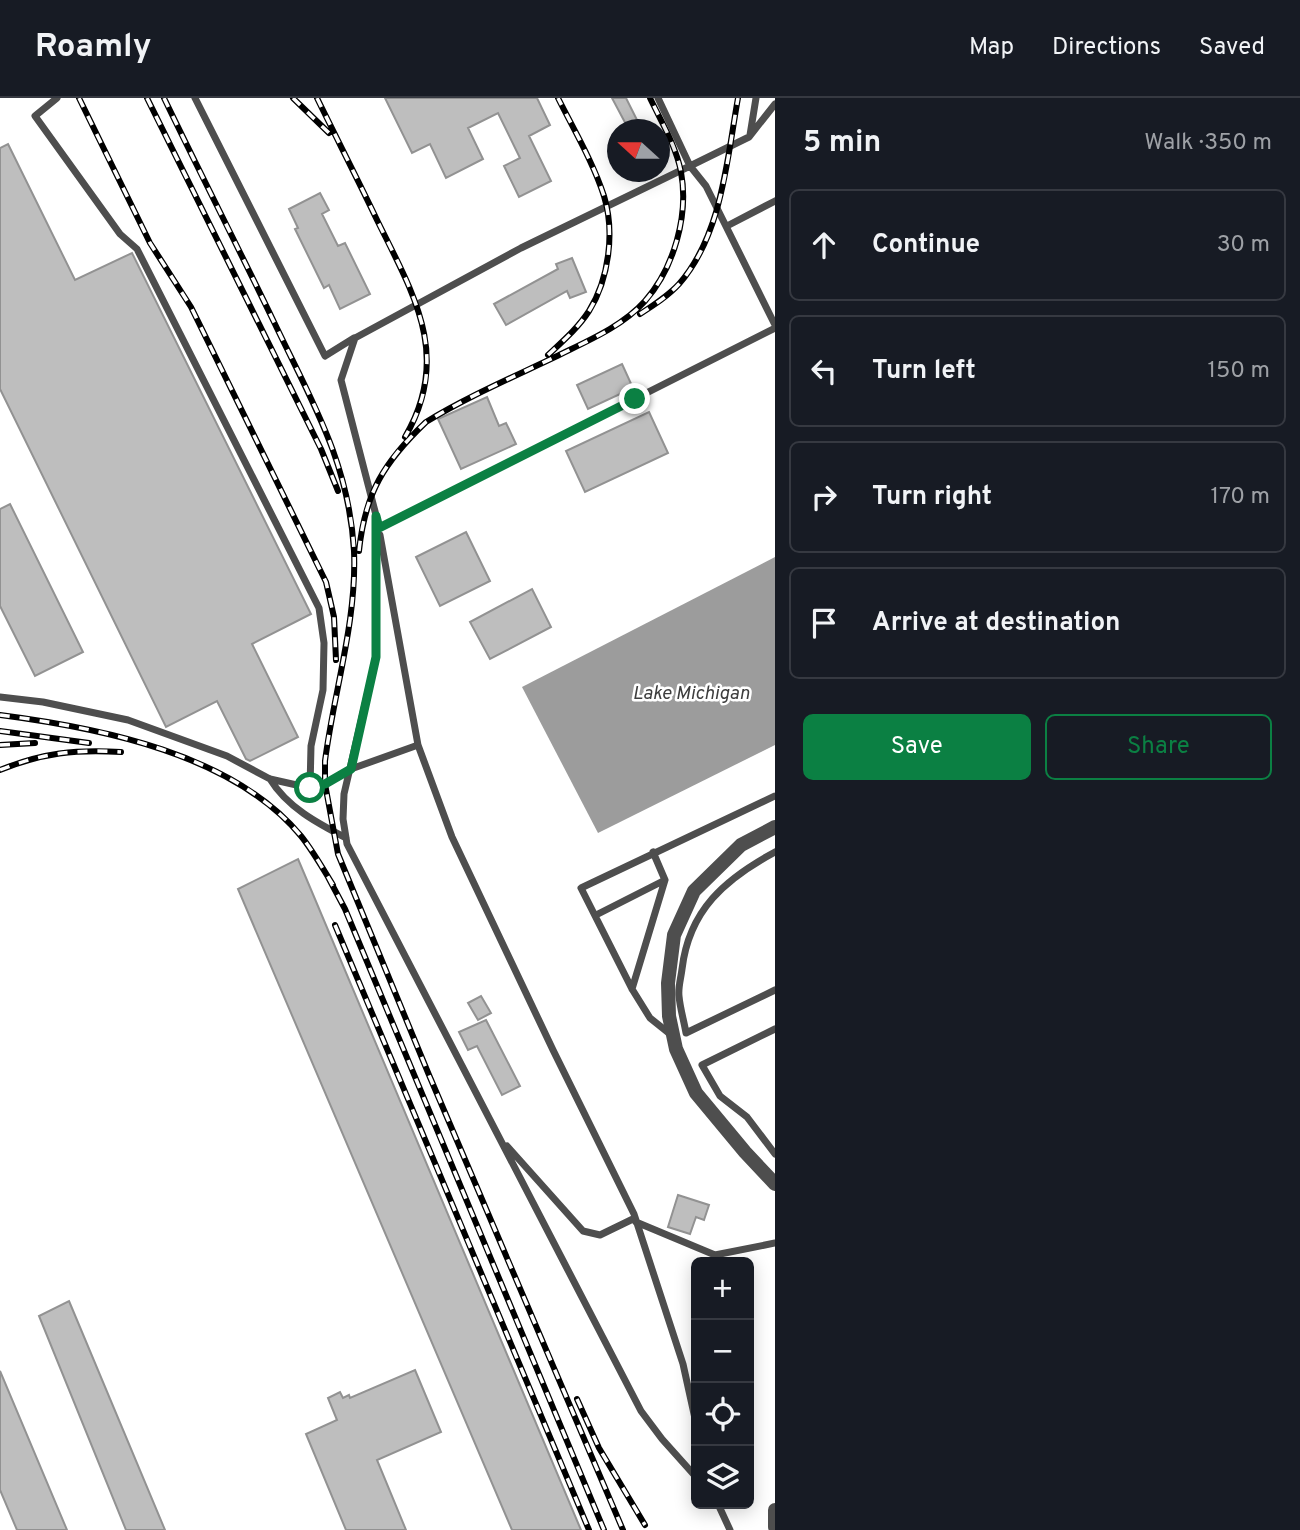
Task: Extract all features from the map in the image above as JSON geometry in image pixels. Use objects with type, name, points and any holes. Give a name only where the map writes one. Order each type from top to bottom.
[{"type":"street","points":[[775,827],[741,845],[694,891],[674,935],[668,983],[669,1016],[676,1049],[696,1093],[775,1184]]},
{"type":"street","points":[[775,1510],[775,1527]]},
{"type":"lane","points":[[57,98],[35,116],[120,234],[137,249],[319,608],[324,643],[323,690],[311,746],[310,788]]},
{"type":"lane","points":[[195,98],[324,356],[521,248],[749,137],[775,104]]},
{"type":"lane","points":[[379,528],[775,326],[727,226],[706,186],[690,166],[658,98]]},
{"type":"lane","points":[[749,137],[756,98]]},
{"type":"lane","points":[[727,226],[775,201]]},
{"type":"lane","points":[[355,338],[341,380],[379,528],[418,745],[452,837],[636,1220],[683,1364],[691,1400]]},
{"type":"lane","points":[[376,516],[376,657],[344,794],[346,844],[518,1170],[641,1411],[691,1471]]},
{"type":"lane","points":[[0,697],[43,702],[128,720],[227,756],[270,779],[310,788],[325,784],[351,769],[418,745]]},
{"type":"lane","points":[[270,779],[280,795],[312,819],[346,838]]},
{"type":"lane","points":[[674,1037],[650,1018],[632,989],[581,888],[775,796]]},
{"type":"lane","points":[[632,989],[666,880],[653,852]]},
{"type":"lane","points":[[775,852],[744,869],[715,893],[699,917],[684,952],[680,988],[686,1033],[775,990]]},
{"type":"lane","points":[[596,915],[666,880]]},
{"type":"lane","points":[[775,1029],[702,1065],[720,1096],[747,1117],[775,1154]]},
{"type":"lane","points":[[496,1132],[583,1231],[600,1235],[636,1220],[715,1255],[775,1243]]},
{"type":"lane","points":[[720,1509],[730,1530]]},
{"type":"water","name":"Lake Michigan","points":[[775,557],[775,745],[598,833],[522,687]]},
{"type":"building","points":[[385,98],[537,98],[550,125],[529,136],[551,181],[519,197],[504,166],[520,158],[498,113],[468,128],[483,159],[446,178],[430,144],[412,153]]},
{"type":"building","points":[[612,98],[626,98],[636,119],[623,119]]},
{"type":"building","points":[[8,144],[75,280],[132,253],[311,614],[252,644],[298,737],[250,761],[246,759],[217,701],[166,727],[0,389],[0,148]]},
{"type":"building","points":[[320,193],[329,210],[322,214],[338,246],[345,243],[370,294],[340,309],[329,285],[324,288],[295,229],[298,228],[289,209]]},
{"type":"building","points":[[572,258],[586,292],[570,298],[567,291],[506,325],[494,304],[558,269],[556,264]]},
{"type":"building","points":[[622,364],[633,388],[588,409],[577,385]]},
{"type":"building","points":[[487,397],[499,426],[506,423],[516,444],[461,469],[438,419]]},
{"type":"building","points":[[649,412],[668,453],[585,492],[566,451]]},
{"type":"building","points":[[10,504],[83,652],[35,676],[0,606],[0,509]]},
{"type":"building","points":[[466,532],[490,581],[440,606],[416,557]]},
{"type":"building","points":[[532,589],[551,627],[490,659],[470,622]]},
{"type":"building","points":[[298,859],[581,1530],[512,1530],[238,889]]},
{"type":"building","points":[[481,996],[491,1013],[478,1020],[468,1003]]},
{"type":"building","points":[[486,1020],[520,1086],[502,1095],[477,1046],[468,1050],[459,1032]]},
{"type":"building","points":[[678,1195],[709,1205],[704,1220],[696,1217],[690,1234],[668,1227]]},
{"type":"building","points":[[69,1301],[165,1530],[126,1530],[39,1316]]},
{"type":"building","points":[[415,1370],[441,1432],[377,1460],[406,1530],[346,1530],[306,1434],[337,1420],[328,1398],[340,1392],[343,1398],[349,1395],[350,1398]]},
{"type":"building","points":[[0,1371],[67,1530],[17,1530],[0,1490]]},
{"type":"railway","points":[[79,98],[150,243],[191,307],[326,582],[334,617],[336,660]]},
{"type":"railway","points":[[147,98],[321,449],[338,491]]},
{"type":"railway","points":[[164,98],[314,405],[345,489],[351,519],[354,577],[349,630],[325,761],[325,784],[338,854],[623,1530]]},
{"type":"railway","points":[[293,98],[329,133]]},
{"type":"railway","points":[[317,98],[404,275],[423,327],[427,353],[426,380],[419,408],[405,437]]},
{"type":"railway","points":[[548,355],[580,323],[596,298],[605,270],[609,240],[607,210],[600,183],[558,98]]},
{"type":"railway","points":[[359,551],[366,512],[379,480],[399,451],[426,422],[473,396],[603,333],[636,310],[655,288],[677,240],[683,189],[676,153],[650,98]]},
{"type":"railway","points":[[640,314],[679,284],[705,243],[714,220],[726,171],[738,98]]},
{"type":"railway","points":[[0,715],[122,737],[203,765],[239,784],[273,808],[301,836],[333,885]]},
{"type":"railway","points":[[0,731],[89,743]]},
{"type":"railway","points":[[0,745],[35,743]]},
{"type":"railway","points":[[0,770],[59,754],[121,752]]},
{"type":"railway","points":[[328,877],[345,909],[604,1530]]},
{"type":"railway","points":[[335,925],[589,1530]]},
{"type":"railway","points":[[577,1399],[599,1448],[645,1525]]},
{"type":"route","points":[[310,788],[325,784],[351,769],[376,657],[376,516],[379,528],[635,399]]}]
